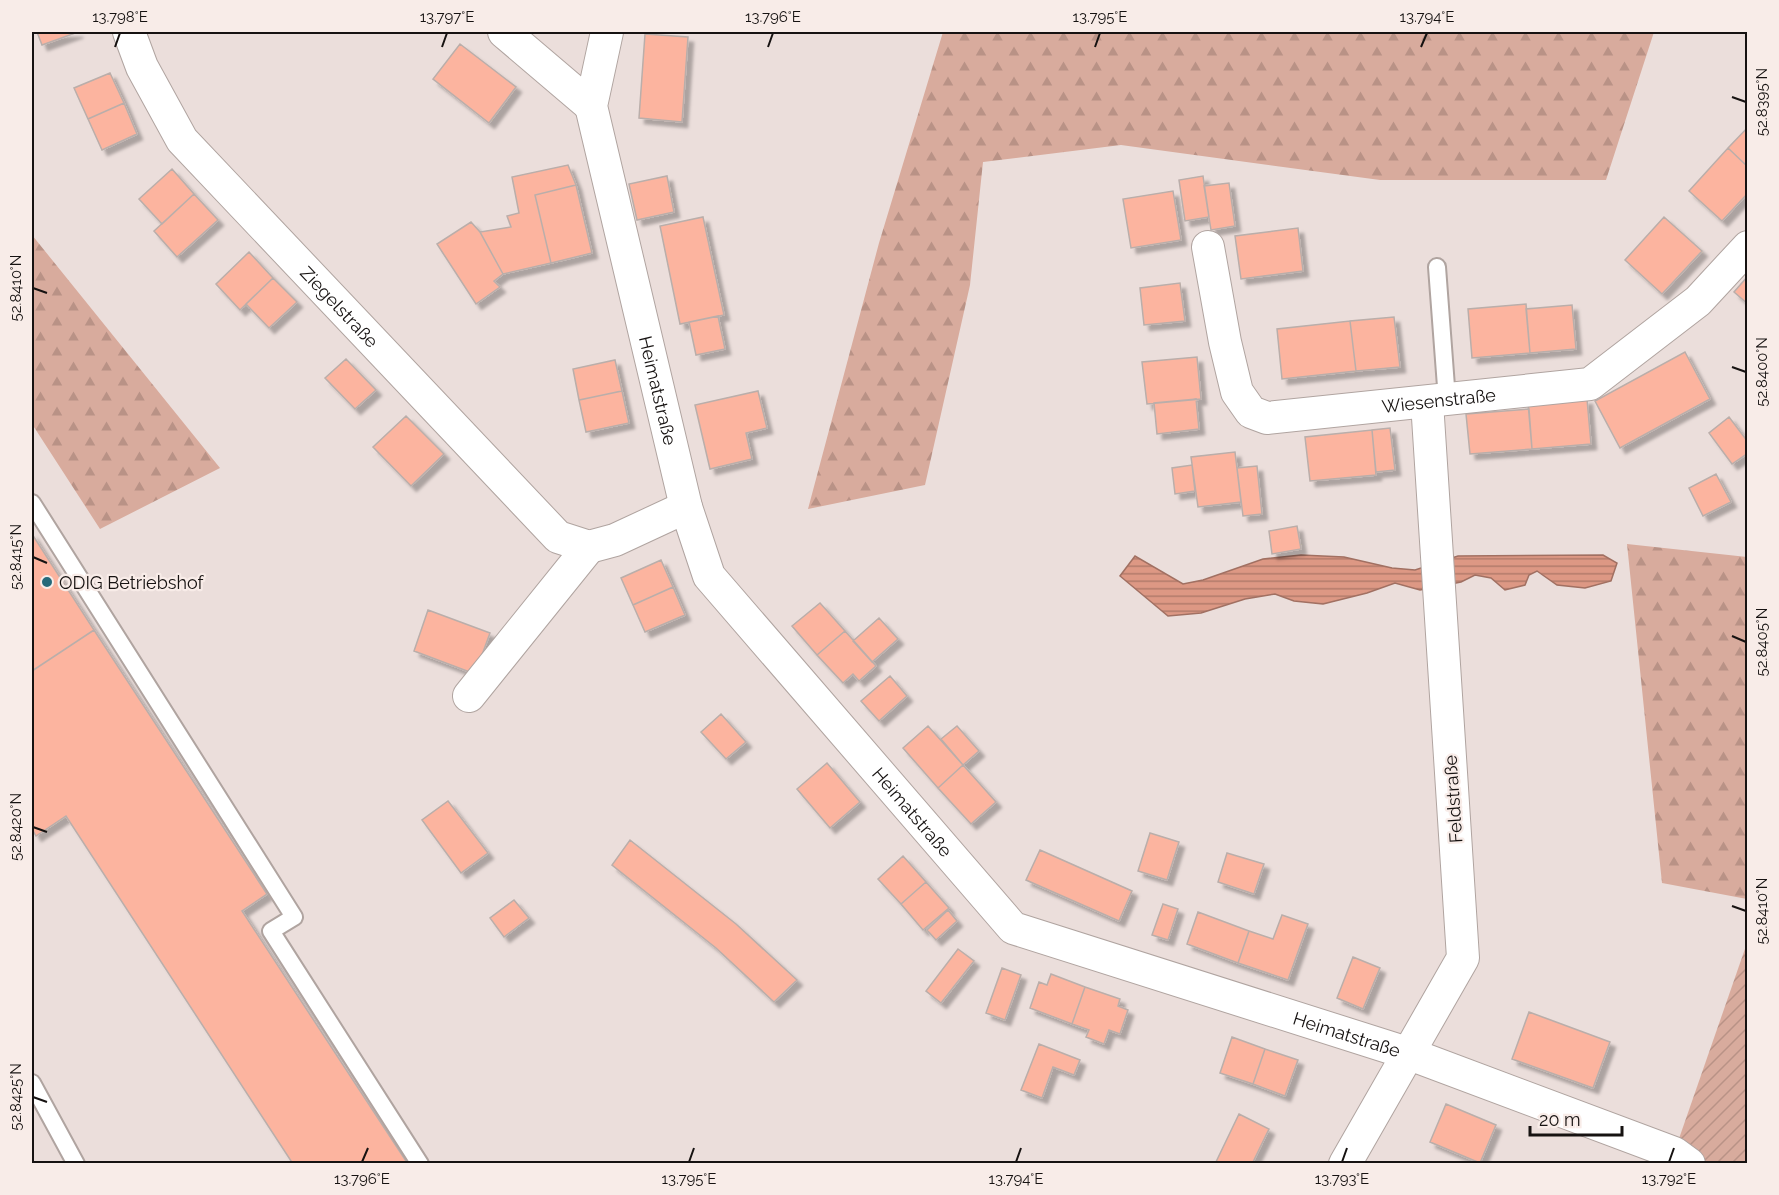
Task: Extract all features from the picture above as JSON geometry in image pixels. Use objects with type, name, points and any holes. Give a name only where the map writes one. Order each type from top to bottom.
[{"type":"street","name":"Ziegelstraße","points":[[129,32],[142,67],[182,140],[558,537],[590,547]]},
{"type":"street","points":[[504,32],[591,106]]},
{"type":"street","name":"Heimatstraße","points":[[607,32],[591,106],[686,507],[709,576],[1013,928],[1407,1053],[1674,1153],[1689,1164]]},
{"type":"street","name":"Wiesenstraße","points":[[1208,247],[1225,342],[1237,392],[1251,412],[1267,418],[1590,384],[1698,302],[1748,247]]},
{"type":"street","name":"Feldstraße","points":[[1344,1164],[1463,958],[1434,504],[1437,401]]},
{"type":"street","points":[[469,696],[590,547],[615,540],[686,507]]},
{"type":"lane","points":[[1437,267],[1437,401]]},
{"type":"lane","points":[[32,503],[294,916],[271,932],[420,1164]]},
{"type":"lane","points":[[32,1083],[76,1164]]},
{"type":"green space","points":[[943,32],[1654,32],[1606,180],[1380,180],[1121,145],[983,162],[970,285],[925,485],[808,509],[879,243]]},
{"type":"green space","points":[[32,235],[220,468],[100,529],[32,424]]},
{"type":"green space","points":[[1627,544],[1747,557],[1747,899],[1662,883]]},
{"type":"green space","points":[[1747,943],[1747,1163],[1689,1163],[1674,1153]]},
{"type":"shaded area","points":[[1301,555],[1344,557],[1392,568],[1415,570],[1458,556],[1603,555],[1617,563],[1611,581],[1585,588],[1557,585],[1537,571],[1529,575],[1525,585],[1505,590],[1491,578],[1475,575],[1461,582],[1420,590],[1395,583],[1323,604],[1294,601],[1275,594],[1245,599],[1201,613],[1168,616],[1120,576],[1135,556],[1183,584],[1203,580],[1263,559]]},
{"type":"building","points":[[37,32],[78,32],[42,45]]},
{"type":"building","points":[[645,34],[688,37],[682,122],[639,118]]},
{"type":"building","points":[[460,44],[516,87],[489,123],[433,79]]},
{"type":"building","points":[[110,73],[124,103],[88,119],[74,88]]},
{"type":"building","points":[[124,103],[137,134],[102,150],[88,119]]},
{"type":"building","points":[[1748,127],[1748,167],[1728,148]]},
{"type":"building","points":[[1728,148],[1748,167],[1748,193],[1722,221],[1689,191]]},
{"type":"building","points":[[568,165],[576,185],[535,195],[551,263],[503,274],[480,232],[511,227],[507,216],[519,213],[512,177]]},
{"type":"building","points":[[172,169],[194,194],[162,224],[139,199]]},
{"type":"building","points":[[667,176],[674,212],[637,220],[629,184]]},
{"type":"building","points":[[1203,176],[1209,217],[1185,221],[1179,180]]},
{"type":"building","points":[[1229,183],[1235,226],[1211,230],[1204,186]]},
{"type":"building","points":[[576,185],[592,253],[551,263],[535,195]]},
{"type":"building","points":[[1173,191],[1181,240],[1131,248],[1123,199]]},
{"type":"building","points":[[194,194],[218,220],[177,257],[154,231]]},
{"type":"building","points":[[703,217],[724,315],[680,324],[660,226]]},
{"type":"building","points":[[1664,217],[1702,251],[1662,294],[1625,260]]},
{"type":"building","points":[[471,222],[480,232],[503,274],[494,281],[500,287],[476,304],[437,244]]},
{"type":"building","points":[[1298,228],[1303,271],[1241,279],[1235,236]]},
{"type":"building","points":[[249,252],[273,278],[240,310],[216,284]]},
{"type":"building","points":[[1748,276],[1748,304],[1734,292]]},
{"type":"building","points":[[273,278],[297,302],[269,328],[246,304]]},
{"type":"building","points":[[1180,283],[1185,321],[1144,325],[1140,288]]},
{"type":"building","points":[[1526,304],[1530,353],[1472,358],[1468,309]]},
{"type":"building","points":[[1572,305],[1576,349],[1530,353],[1526,309]]},
{"type":"building","points":[[718,316],[725,349],[696,355],[689,322]]},
{"type":"building","points":[[1394,317],[1400,367],[1356,371],[1350,321]]},
{"type":"building","points":[[1350,321],[1356,371],[1282,379],[1277,329]]},
{"type":"building","points":[[1685,352],[1710,399],[1620,448],[1595,401]]},
{"type":"building","points":[[1197,357],[1201,399],[1147,404],[1142,362]]},
{"type":"building","points":[[346,359],[376,390],[355,409],[325,378]]},
{"type":"building","points":[[615,360],[622,391],[579,400],[573,369]]},
{"type":"building","points":[[622,391],[629,423],[586,432],[579,400]]},
{"type":"building","points":[[758,391],[767,428],[746,433],[752,459],[710,469],[695,405]]},
{"type":"building","points":[[1196,399],[1199,429],[1157,434],[1154,403]]},
{"type":"building","points":[[1587,399],[1591,444],[1532,449],[1528,403]]},
{"type":"building","points":[[1529,409],[1532,449],[1470,454],[1466,414]]},
{"type":"building","points":[[406,416],[444,454],[411,486],[373,447]]},
{"type":"building","points":[[1729,417],[1748,442],[1748,453],[1732,464],[1709,433]]},
{"type":"building","points":[[1390,428],[1395,470],[1376,472],[1372,430]]},
{"type":"building","points":[[1372,430],[1376,475],[1310,481],[1305,437]]},
{"type":"building","points":[[1235,452],[1241,502],[1198,507],[1191,457]]},
{"type":"building","points":[[1192,465],[1195,491],[1175,494],[1172,468]]},
{"type":"building","points":[[1257,466],[1262,514],[1243,516],[1237,468]]},
{"type":"building","points":[[1716,474],[1731,502],[1703,516],[1689,488]]},
{"type":"building","points":[[1297,526],[1301,549],[1272,554],[1269,531]]},
{"type":"building","name":"ODIG Betriebshof","points":[[32,534],[94,630],[32,671]]},
{"type":"building","points":[[661,560],[673,587],[633,605],[621,578]]},
{"type":"building","points":[[673,587],[685,615],[645,632],[633,605]]},
{"type":"building","points":[[820,603],[845,631],[817,655],[792,626]]},
{"type":"building","points":[[428,610],[490,633],[475,674],[414,651]]},
{"type":"building","points":[[879,618],[898,639],[872,662],[853,641]]},
{"type":"building","points":[[94,630],[267,894],[242,911],[408,1164],[293,1164],[66,816],[36,836],[32,829],[32,671]]},
{"type":"building","points":[[845,631],[876,666],[859,681],[853,674],[843,683],[817,655]]},
{"type":"building","points":[[890,676],[907,696],[879,721],[861,701]]},
{"type":"building","points":[[721,714],[746,742],[726,759],[701,732]]},
{"type":"building","points":[[928,726],[963,765],[938,788],[903,748]]},
{"type":"building","points":[[957,726],[979,751],[963,765],[941,739]]},
{"type":"building","points":[[827,763],[860,802],[830,828],[797,789]]},
{"type":"building","points":[[963,765],[996,802],[971,824],[938,788]]},
{"type":"building","points":[[448,801],[488,853],[461,873],[422,820]]},
{"type":"building","points":[[1150,833],[1179,842],[1167,880],[1138,871]]},
{"type":"building","points":[[630,840],[736,924],[797,980],[774,1002],[716,948],[612,865]]},
{"type":"building","points":[[1040,850],[1132,891],[1119,921],[1026,880]]},
{"type":"building","points":[[1227,853],[1264,864],[1254,894],[1218,882]]},
{"type":"building","points":[[903,856],[926,882],[901,904],[878,879]]},
{"type":"building","points":[[926,882],[949,908],[923,930],[901,904]]},
{"type":"building","points":[[514,900],[529,918],[504,937],[490,918]]},
{"type":"building","points":[[1163,904],[1178,909],[1168,940],[1152,935]]},
{"type":"building","points":[[948,910],[957,921],[936,940],[927,930]]},
{"type":"building","points":[[1198,912],[1249,931],[1238,963],[1187,944]]},
{"type":"building","points":[[1282,915],[1308,924],[1288,980],[1238,963],[1249,931],[1273,939]]},
{"type":"building","points":[[958,949],[974,961],[941,1003],[926,991]]},
{"type":"building","points":[[1353,957],[1380,968],[1363,1009],[1337,998]]},
{"type":"building","points":[[1002,968],[1021,975],[1005,1020],[986,1013]]},
{"type":"building","points":[[1051,974],[1085,987],[1072,1024],[1030,1008],[1039,982],[1047,985]]},
{"type":"building","points":[[1085,987],[1120,999],[1118,1006],[1128,1010],[1120,1034],[1109,1030],[1104,1044],[1086,1037],[1089,1030],[1072,1024]]},
{"type":"building","points":[[1529,1012],[1610,1042],[1593,1088],[1512,1059]]},
{"type":"building","points":[[1232,1037],[1265,1049],[1253,1084],[1220,1073]]},
{"type":"building","points":[[1039,1044],[1080,1060],[1074,1075],[1053,1067],[1042,1098],[1021,1090]]},
{"type":"building","points":[[1265,1049],[1298,1060],[1285,1096],[1253,1084]]},
{"type":"building","points":[[1446,1104],[1496,1125],[1480,1163],[1430,1142]]},
{"type":"building","points":[[1239,1114],[1269,1129],[1252,1164],[1215,1164]]},
{"type":"place","name":"ODIG Betriebshof","points":[[47,582]]}]
